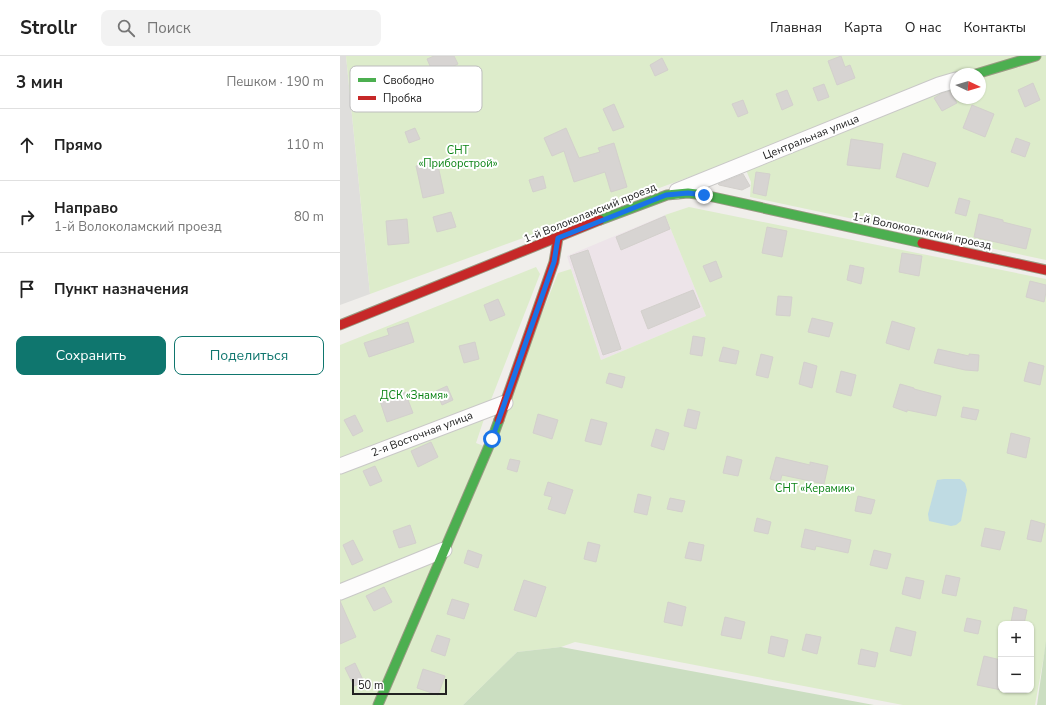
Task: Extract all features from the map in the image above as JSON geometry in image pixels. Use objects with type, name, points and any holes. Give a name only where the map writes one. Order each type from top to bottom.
[{"type":"street","points":[[986,71],[1036,56]]},
{"type":"street","name":"Центральная улица","points":[[666,195],[950,82]]},
{"type":"street","name":"1-й Волоколамский проезд","points":[[340,326],[666,195],[688,193],[704,195],[1046,270]]},
{"type":"street","points":[[378,705],[492,439],[554,262],[558,238]]},
{"type":"street","name":"2-я Восточная улица","points":[[340,466],[505,403]]},
{"type":"street","points":[[340,592],[444,550]]},
{"type":"shaded area","points":[[340,56],[346,56],[350,112],[352,112],[370,294],[340,305]]},
{"type":"shaded area","points":[[665,215],[706,316],[601,360],[567,256]]},
{"type":"green space","name":"СНТ «Приборстрой»","points":[[346,56],[1046,56],[1046,260],[750,197],[751,182],[741,158],[370,294],[352,112],[482,112],[482,66],[350,66],[350,96]]},
{"type":"green space","name":"СНТ «Керамик»","points":[[689,207],[1046,279],[1046,645],[1035,705],[903,705],[575,642],[561,647],[517,652],[463,705],[340,705],[340,345],[536,267],[540,274],[487,410],[476,443],[489,448],[558,273],[571,269],[601,360],[706,316],[665,215]]},
{"type":"green space","points":[[1046,641],[1046,705],[1037,705]]},
{"type":"green space","points":[[561,647],[874,705],[463,705],[517,652]]},
{"type":"water","points":[[960,479],[965,483],[967,490],[961,521],[956,525],[951,526],[929,521],[928,514],[937,480]]},
{"type":"building","points":[[434,56],[454,56],[458,64],[454,66],[430,66],[427,59]]},
{"type":"building","points":[[841,56],[845,67],[850,65],[855,78],[837,85],[828,61]]},
{"type":"building","points":[[662,58],[668,70],[655,76],[650,65]]},
{"type":"building","points":[[1033,83],[1040,100],[1025,107],[1018,90]]},
{"type":"building","points":[[824,84],[829,97],[818,101],[813,88]]},
{"type":"building","points":[[787,90],[793,105],[782,110],[776,94]]},
{"type":"building","points":[[950,91],[950,104],[955,104],[942,111],[934,98],[942,93]]},
{"type":"building","points":[[743,100],[748,113],[738,117],[732,104]]},
{"type":"building","points":[[614,104],[624,127],[613,131],[603,109]]},
{"type":"building","points":[[972,105],[994,114],[985,137],[963,128]]},
{"type":"building","points":[[415,128],[420,139],[409,143],[405,132]]},
{"type":"building","points":[[566,128],[579,158],[600,152],[598,148],[614,143],[627,187],[611,192],[605,172],[574,182],[564,151],[552,156],[544,138]]},
{"type":"building","points":[[1016,138],[1030,143],[1025,157],[1011,152]]},
{"type":"building","points":[[851,139],[883,144],[880,169],[847,165]]},
{"type":"building","points":[[903,153],[936,163],[928,187],[896,177]]},
{"type":"building","points":[[437,161],[444,193],[423,198],[416,166]]},
{"type":"building","points":[[756,172],[770,174],[766,196],[753,193]]},
{"type":"building","points":[[743,174],[750,186],[742,190],[718,184]]},
{"type":"building","points":[[543,176],[546,188],[533,192],[529,180]]},
{"type":"building","points":[[959,198],[970,201],[966,216],[955,213]]},
{"type":"building","points":[[451,212],[456,227],[437,232],[433,217]]},
{"type":"building","points":[[979,214],[1031,229],[1026,249],[974,237]]},
{"type":"building","points":[[665,216],[670,229],[621,250],[616,237]]},
{"type":"building","points":[[407,219],[409,243],[388,245],[386,221]]},
{"type":"building","points":[[767,227],[787,231],[782,257],[762,253]]},
{"type":"building","points":[[588,250],[621,349],[603,355],[570,256]]},
{"type":"building","points":[[902,253],[922,256],[919,276],[899,272]]},
{"type":"building","points":[[716,261],[722,277],[710,282],[703,266]]},
{"type":"building","points":[[850,265],[864,268],[861,284],[847,280]]},
{"type":"building","points":[[1030,281],[1046,285],[1044,302],[1026,297]]},
{"type":"building","points":[[693,290],[700,307],[648,329],[641,311]]},
{"type":"building","points":[[778,296],[792,297],[790,316],[776,315]]},
{"type":"building","points":[[498,299],[505,315],[490,321],[484,305]]},
{"type":"building","points":[[812,318],[833,323],[829,337],[808,332]]},
{"type":"building","points":[[892,321],[915,328],[909,350],[886,343]]},
{"type":"building","points":[[408,322],[414,342],[369,357],[364,343],[389,335],[387,329]]},
{"type":"building","points":[[693,336],[705,338],[702,356],[690,354]]},
{"type":"building","points":[[475,342],[479,359],[464,363],[459,346]]},
{"type":"building","points":[[723,347],[739,351],[736,364],[719,361]]},
{"type":"building","points":[[938,349],[969,356],[969,354],[979,355],[978,371],[965,370],[934,363]]},
{"type":"building","points":[[761,354],[773,357],[768,378],[756,375]]},
{"type":"building","points":[[804,362],[817,366],[812,388],[799,384]]},
{"type":"building","points":[[1029,362],[1044,366],[1040,385],[1024,381]]},
{"type":"building","points":[[841,371],[856,375],[851,396],[836,392]]},
{"type":"building","points":[[609,373],[625,377],[622,388],[606,383]]},
{"type":"building","points":[[900,384],[941,396],[936,416],[907,410],[907,412],[893,407]]},
{"type":"building","points":[[447,386],[453,400],[442,405],[436,391]]},
{"type":"building","points":[[405,392],[413,413],[387,422],[380,401]]},
{"type":"building","points":[[963,407],[979,410],[976,420],[961,417]]},
{"type":"building","points":[[688,409],[700,412],[696,429],[684,426]]},
{"type":"building","points":[[538,414],[558,420],[552,439],[533,433]]},
{"type":"building","points":[[355,415],[363,431],[353,436],[344,420]]},
{"type":"building","points":[[591,419],[607,423],[601,445],[585,441]]},
{"type":"building","points":[[656,429],[669,433],[664,450],[651,446]]},
{"type":"building","points":[[1011,433],[1030,438],[1026,458],[1007,453]]},
{"type":"building","points":[[431,442],[438,457],[418,467],[411,451]]},
{"type":"building","points":[[727,456],[742,460],[738,476],[723,473]]},
{"type":"building","points":[[776,457],[810,465],[810,462],[828,466],[824,484],[782,475],[780,482],[770,479]]},
{"type":"building","points":[[510,459],[520,461],[517,472],[507,469]]},
{"type":"building","points":[[375,466],[382,481],[370,486],[363,471]]},
{"type":"building","points":[[548,482],[573,490],[565,514],[548,509],[552,497],[544,495]]},
{"type":"building","points":[[638,494],[651,497],[647,515],[634,512]]},
{"type":"building","points":[[858,496],[875,500],[871,514],[855,511]]},
{"type":"building","points":[[670,498],[685,501],[682,512],[667,509]]},
{"type":"building","points":[[757,518],[771,522],[768,534],[754,531]]},
{"type":"building","points":[[1031,520],[1045,524],[1041,542],[1027,539]]},
{"type":"building","points":[[410,525],[416,543],[399,548],[393,531]]},
{"type":"building","points":[[985,528],[1005,532],[1000,550],[981,546]]},
{"type":"building","points":[[805,529],[851,540],[848,553],[816,546],[815,550],[801,547]]},
{"type":"building","points":[[353,540],[363,560],[352,565],[343,545]]},
{"type":"building","points":[[588,542],[600,545],[596,562],[584,559]]},
{"type":"building","points":[[689,542],[704,545],[701,561],[685,558]]},
{"type":"building","points":[[468,550],[482,555],[478,568],[464,563]]},
{"type":"building","points":[[874,550],[891,554],[887,569],[870,565]]},
{"type":"building","points":[[946,575],[960,578],[956,596],[942,593]]},
{"type":"building","points":[[906,577],[924,581],[920,599],[902,594]]},
{"type":"building","points":[[524,580],[546,587],[536,617],[514,610]]},
{"type":"building","points":[[384,587],[392,602],[374,611],[366,596]]},
{"type":"building","points":[[452,599],[469,604],[464,619],[447,614]]},
{"type":"building","points":[[340,601],[356,637],[340,644]]},
{"type":"building","points":[[668,602],[686,607],[682,626],[664,622]]},
{"type":"building","points":[[1014,607],[1027,610],[1025,621],[1011,621]]},
{"type":"building","points":[[725,617],[745,622],[741,639],[721,635]]},
{"type":"building","points":[[967,618],[981,621],[978,634],[964,631]]},
{"type":"building","points":[[896,627],[916,632],[911,656],[890,651]]},
{"type":"building","points":[[806,634],[821,637],[817,654],[802,650]]},
{"type":"building","points":[[437,635],[450,639],[445,656],[431,651]]},
{"type":"building","points":[[771,636],[788,640],[784,657],[768,653]]},
{"type":"building","points":[[861,649],[878,653],[875,667],[858,664]]},
{"type":"building","points":[[984,656],[998,659],[998,689],[977,685]]},
{"type":"building","points":[[355,663],[364,682],[354,686],[345,668]]},
{"type":"building","points":[[423,669],[445,676],[438,695],[417,688]]},
{"type":"traffic: fast","points":[[986,71],[1036,56]]},
{"type":"traffic: fast","points":[[600,220],[667,195],[688,193],[704,195],[922,243]]},
{"type":"traffic: fast","points":[[378,705],[499,420]]},
{"type":"traffic: jam","points":[[340,325],[600,220]]},
{"type":"traffic: jam","points":[[499,420],[554,262],[558,238]]},
{"type":"traffic: jam","points":[[922,243],[1046,270]]},
{"type":"route","points":[[492,439],[554,262],[558,238],[666,195],[688,193],[704,195]]},
{"type":"park label","name":"ДСК «Знамя»","points":[[414,395]]}]
